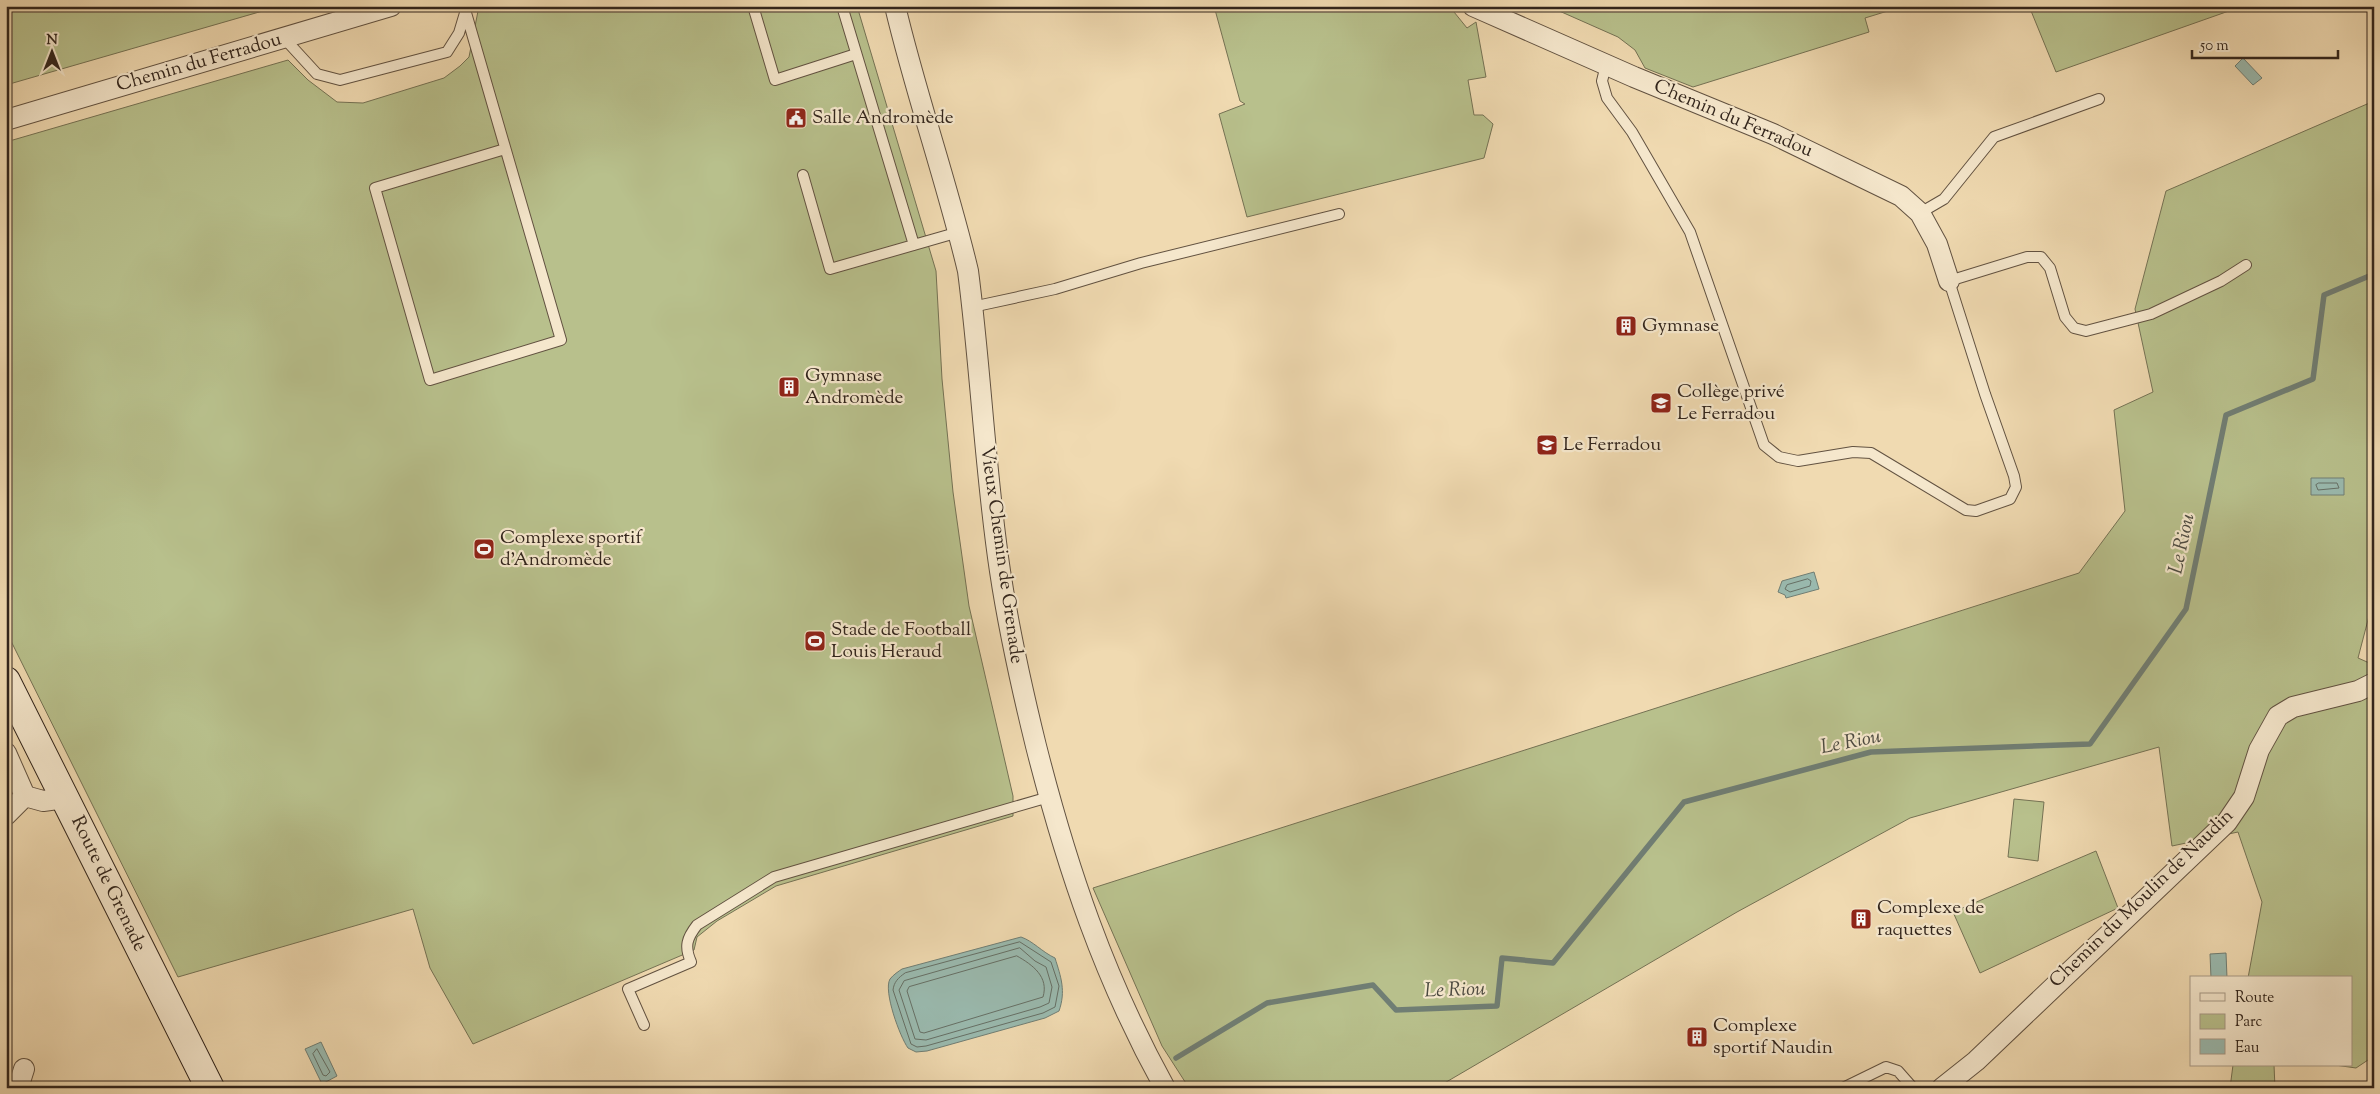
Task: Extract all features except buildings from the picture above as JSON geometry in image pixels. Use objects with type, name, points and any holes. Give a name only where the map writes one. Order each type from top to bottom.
[{"type":"main road","name":"Route de Grenade","points":[[6,681],[210,1088]]},
{"type":"street","name":"Chemin du Ferradou","points":[[6,120],[392,6]]},
{"type":"street","name":"Vieux Chemin de Grenade","points":[[895,6],[909,65],[959,232],[968,271],[1000,571],[1018,674],[1049,797],[1070,870],[1095,941],[1130,1022],[1165,1088]]},
{"type":"street","name":"Chemin du Ferradou","points":[[1473,6],[1606,65],[1773,134],[1901,196],[1920,213],[1937,244],[1949,281]]},
{"type":"street","name":"Chemin du Moulin de Naudin","points":[[1942,1088],[1976,1060],[2227,822],[2244,797],[2260,750],[2278,716],[2293,707],[2358,691],[2374,683]]},
{"type":"street","points":[[6,753],[25,796]]},
{"type":"street","points":[[25,796],[43,801],[65,798]]},
{"type":"street","points":[[6,815],[25,796]]},
{"type":"lane","points":[[753,6],[775,80],[856,54]]},
{"type":"lane","points":[[842,6],[914,245]]},
{"type":"lane","points":[[284,38],[317,74],[340,80],[447,52],[459,33],[464,9]]},
{"type":"lane","points":[[464,9],[561,340],[430,380],[375,188],[505,149]]},
{"type":"lane","points":[[1606,65],[1602,81],[1607,98],[1632,132],[1690,232],[1764,445],[1779,457],[1798,461],[1853,452],[1871,453],[1966,510],[1976,511],[2010,499],[2016,487],[2014,476],[1985,394],[1949,281],[2027,256],[2041,257],[2050,268],[2064,317],[2074,328],[2086,331],[2151,314],[2221,281],[2246,265]]},
{"type":"lane","points":[[1920,213],[1944,199],[1994,137],[2099,99]]},
{"type":"lane","points":[[803,175],[830,269],[959,232]]},
{"type":"lane","points":[[972,306],[1055,289],[1141,263],[1339,214]]},
{"type":"lane","points":[[644,1025],[628,989],[691,962],[686,946],[688,936],[697,925],[774,878],[1049,797]]},
{"type":"lane","points":[[1843,1088],[1886,1067],[1898,1071],[1913,1088]]},
{"type":"green space","points":[[6,6],[280,6],[6,85]]},
{"type":"green space","name":"Complexe sportif d'Andromède","points":[[479,6],[857,6],[936,271],[942,379],[953,492],[969,606],[1013,796],[1013,816],[776,886],[717,921],[697,937],[694,950],[473,1044],[430,968],[413,909],[178,977],[6,631],[6,142],[288,60],[308,80],[337,102],[363,103],[444,78],[460,66],[469,57]]},
{"type":"green space","points":[[1214,6],[1456,7],[1454,12],[1467,28],[1476,22],[1486,77],[1468,80],[1474,115],[1483,115],[1493,124],[1484,158],[1247,217],[1219,114],[1245,104],[1240,101]]},
{"type":"green space","points":[[1548,6],[1904,6],[1865,18],[1869,32],[1693,87],[1645,68],[1635,50],[1618,37]]},
{"type":"green space","points":[[2029,6],[2243,6],[2056,72]]},
{"type":"green space","points":[[2374,101],[2374,597],[2358,658],[2374,665],[2374,1056],[2356,1068],[2342,1066],[2352,1066],[2352,976],[2248,976],[2262,902],[2238,832],[2172,846],[2159,747],[1910,818],[1737,912],[1436,1088],[1189,1088],[1162,1046],[1093,888],[2079,573],[2125,511],[2114,410],[2153,392],[2135,309],[2166,191]]},
{"type":"green space","points":[[2014,799],[2044,802],[2038,861],[2008,857]]},
{"type":"green space","points":[[2096,851],[2118,908],[1980,973],[1953,912]]},
{"type":"green space","points":[[2233,1066],[2274,1066],[2275,1088],[2230,1088]]},
{"type":"water","points":[[2243,58],[2262,78],[2253,85],[2235,66]]},
{"type":"water","points":[[2311,478],[2344,478],[2344,495],[2311,495]]},
{"type":"water","points":[[1814,572],[1819,589],[1786,598],[1785,595],[1778,592],[1782,581]]},
{"type":"water","points":[[1021,937],[1055,958],[1061,978],[1062,990],[1059,1011],[1045,1018],[927,1051],[916,1052],[908,1048],[897,1024],[891,1003],[888,985],[893,976],[902,969]]},
{"type":"water","points":[[2226,953],[2227,976],[2211,976],[2210,954]]},
{"type":"water","points":[[321,1042],[337,1076],[322,1084],[305,1049]]},
{"type":"waterway","name":"Le Riou","points":[[1176,1058],[1267,1003],[1373,985],[1396,1010],[1497,1006],[1502,958],[1553,963],[1684,802],[1871,752],[2090,744],[2186,609],[2226,415],[2313,379],[2324,295],[2374,274]]},
{"type":"waterway","name":"Le Riou","points":[[1127,1088],[1133,1085]]},
{"type":"place","name":"Salle Andromède","points":[[796,118]]},
{"type":"place","name":"Gymnase","points":[[1626,326]]},
{"type":"place","name":"Gymnase Andromède","points":[[789,387]]},
{"type":"place","name":"Collège privé Le Ferradou","points":[[1661,403]]},
{"type":"place","name":"Le Ferradou","points":[[1547,445]]},
{"type":"place","name":"Complexe sportif d'Andromède","points":[[484,549]]},
{"type":"place","name":"Stade de Football Louis Heraud","points":[[815,641]]},
{"type":"place","name":"Complexe de raquettes","points":[[1861,919]]},
{"type":"place","name":"Complexe sportif Naudin","points":[[1697,1037]]}]
